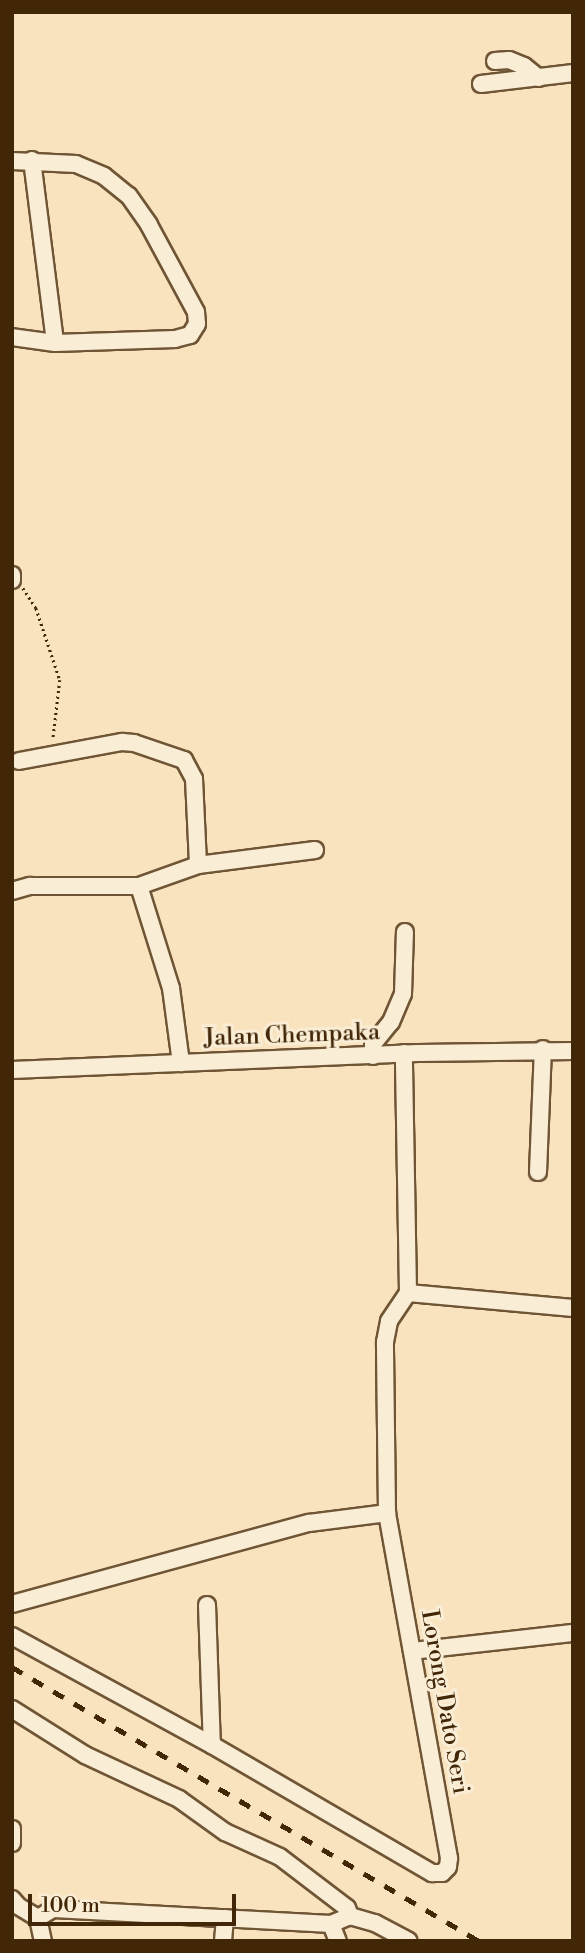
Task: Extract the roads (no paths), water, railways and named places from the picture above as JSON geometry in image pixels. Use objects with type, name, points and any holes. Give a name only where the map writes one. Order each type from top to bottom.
[{"type":"street","points":[[495,61],[509,60],[524,66],[539,78]]},
{"type":"street","points":[[481,84],[573,73]]},
{"type":"street","points":[[32,160],[55,343]]},
{"type":"street","points":[[12,161],[76,164],[104,176],[129,196],[149,225],[196,312],[197,324],[191,335],[175,339],[55,343],[12,337]]},
{"type":"street","points":[[19,761],[122,742],[134,743],[184,760],[194,779],[198,865]]},
{"type":"street","points":[[12,891],[30,886],[139,886],[198,865],[315,850]]},
{"type":"street","points":[[139,886],[171,988],[181,1063]]},
{"type":"street","points":[[373,1056],[373,1044],[391,1022],[403,994],[405,932]]},
{"type":"street","points":[[538,1172],[543,1049]]},
{"type":"street","name":"Jalan Chempaka","points":[[12,1070],[404,1053],[543,1049],[573,1051]]},
{"type":"street","points":[[404,1053],[408,1293],[573,1308]]},
{"type":"street","name":"Lorong Dato Seri","points":[[12,1636],[212,1745],[432,1873],[442,1873],[448,1867],[449,1858],[387,1513],[385,1342],[388,1321],[408,1293]]},
{"type":"street","points":[[12,1604],[309,1523],[387,1513]]},
{"type":"street","points":[[207,1605],[212,1745]]},
{"type":"street","points":[[412,1651],[573,1633]]},
{"type":"street","points":[[12,1709],[85,1755],[179,1799],[225,1832],[280,1857],[347,1908],[350,1916]]},
{"type":"street","points":[[12,1829],[12,1843]]},
{"type":"street","points":[[12,1899],[18,1906],[38,1918],[43,1941]]},
{"type":"street","points":[[38,1918],[53,1909],[331,1924],[350,1916],[375,1923],[408,1941]]},
{"type":"street","points":[[223,1941],[225,1917]]},
{"type":"street","points":[[331,1924],[338,1941]]},
{"type":"railway","points":[[12,1667],[479,1941]]}]
